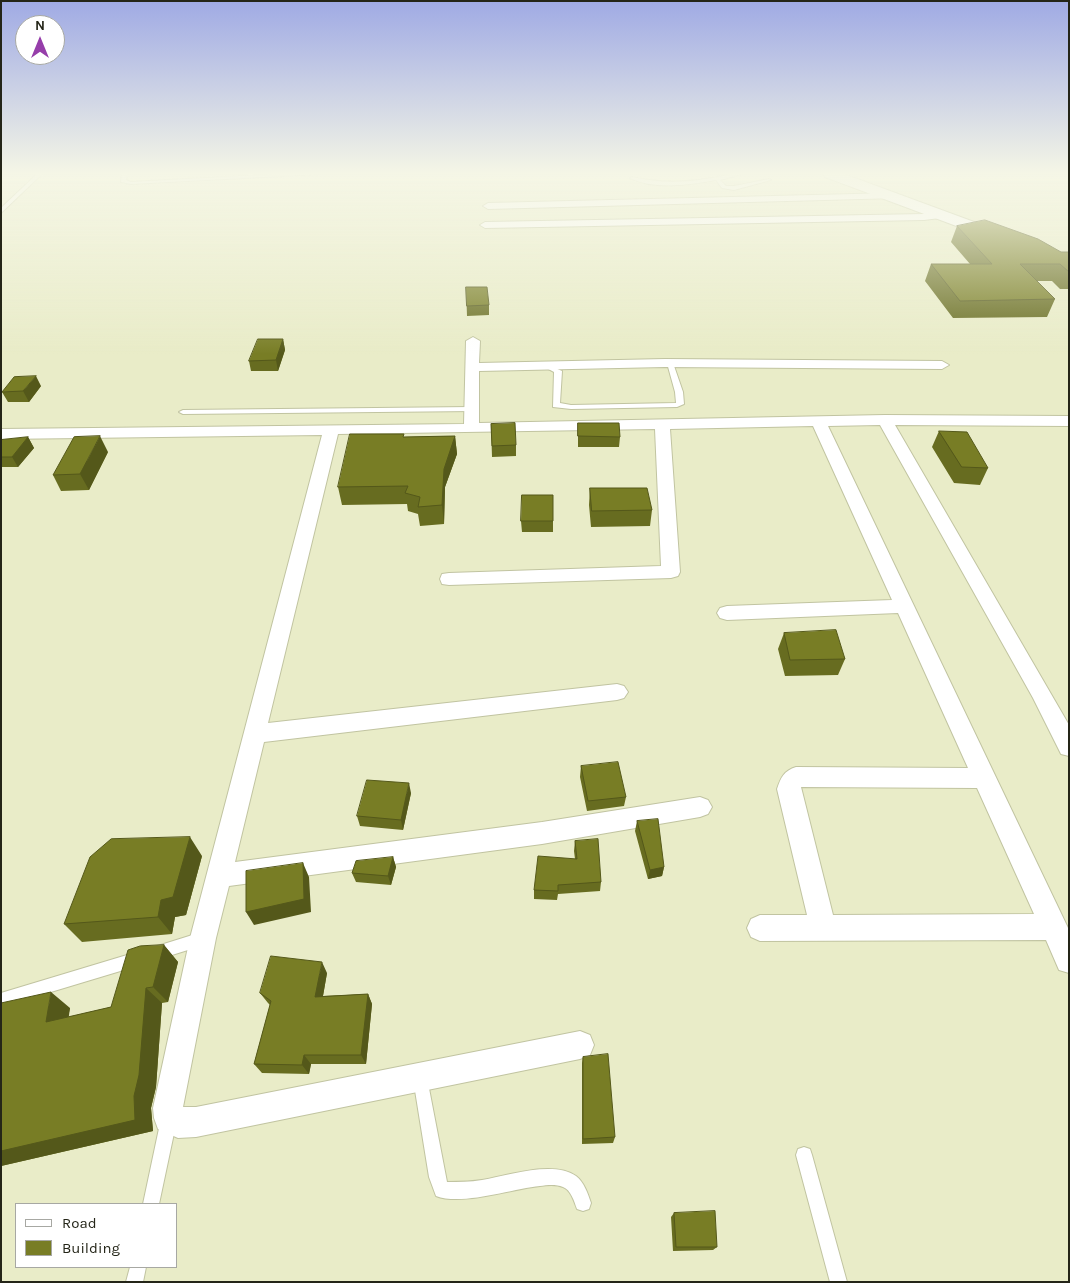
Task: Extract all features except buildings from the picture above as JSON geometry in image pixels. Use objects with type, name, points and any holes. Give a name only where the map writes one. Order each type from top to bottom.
[{"type":"main road","points":[[994,234],[1069,262]]},
{"type":"main road","points":[[1017,234],[1069,254]]},
{"type":"street","points":[[471,428],[473,341]]},
{"type":"street","points":[[473,367],[670,363],[942,365]]},
{"type":"street","points":[[885,420],[1041,694],[1069,747]]},
{"type":"street","points":[[1,434],[885,420],[1069,421]]},
{"type":"street","points":[[818,421],[1069,960]]},
{"type":"street","points":[[449,579],[672,572],[662,424]]},
{"type":"street","points":[[331,430],[203,938],[168,1108],[169,1118],[178,1124],[196,1122],[580,1045]]},
{"type":"street","points":[[727,614],[904,606]]},
{"type":"street","points":[[253,734],[617,692]]},
{"type":"street","points":[[823,927],[789,789],[791,780],[796,777],[984,778]]},
{"type":"street","points":[[219,876],[542,833],[700,807]]},
{"type":"street","points":[[760,928],[1053,926]]},
{"type":"lane","points":[[544,365],[558,371],[556,405],[571,407],[677,405],[680,404],[679,392],[670,363]]},
{"type":"lane","points":[[183,412],[472,408]]},
{"type":"lane","points":[[1,1000],[203,938]]},
{"type":"lane","points":[[420,1077],[437,1177],[442,1190],[486,1188],[542,1178],[565,1179],[578,1188],[583,1203]]},
{"type":"lane","points":[[151,1203],[169,1118]]},
{"type":"lane","points":[[804,1155],[839,1282]]},
{"type":"lane","points":[[134,1282],[138,1268]]}]
